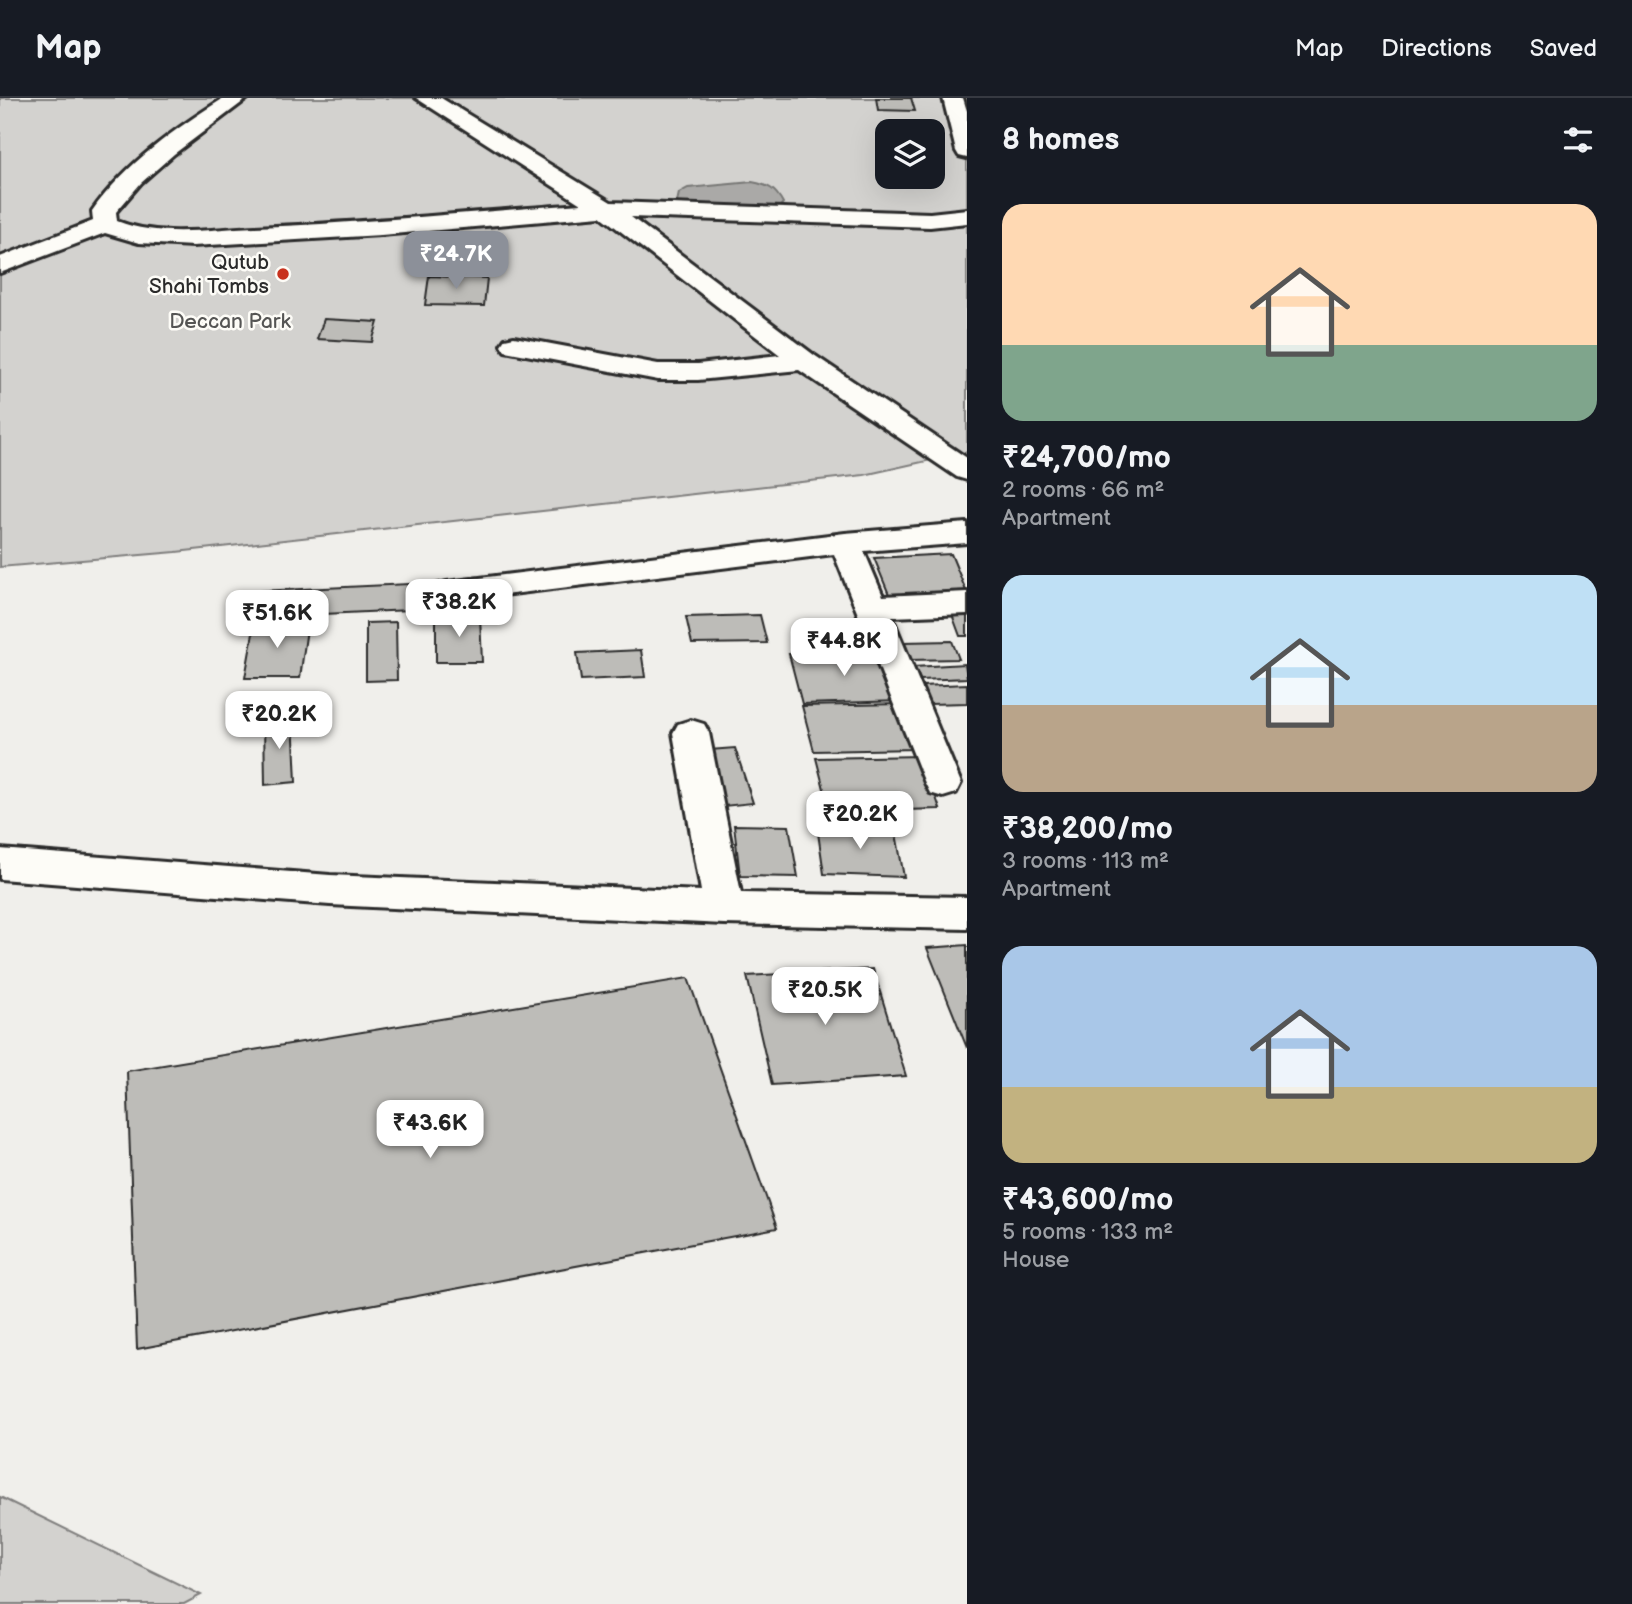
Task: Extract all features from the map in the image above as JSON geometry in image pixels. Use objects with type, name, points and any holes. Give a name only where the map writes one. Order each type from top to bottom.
[{"type":"street","points":[[105,225],[104,211],[120,189],[176,142],[238,98]]},
{"type":"street","points":[[426,98],[606,208],[804,361],[967,471]]},
{"type":"street","points":[[953,98],[967,151]]},
{"type":"street","points":[[0,266],[105,225],[125,235],[165,238],[300,233],[606,208],[930,220],[967,216]]},
{"type":"street","points":[[514,345],[658,372],[698,372],[804,361]]},
{"type":"street","points":[[447,593],[845,543],[967,533]]},
{"type":"street","points":[[845,543],[943,783]]},
{"type":"street","points":[[873,607],[967,603]]},
{"type":"street","points":[[691,733],[724,908]]},
{"type":"street","points":[[0,864],[330,890],[724,908],[967,914]]},
{"type":"green space","name":"Deccan Park","points":[[0,98],[967,98],[967,452],[864,475],[176,552],[0,567]]},
{"type":"green space","points":[[0,1497],[201,1595],[184,1604],[0,1604]]},
{"type":"shaded area","points":[[752,182],[770,188],[783,203],[778,208],[687,208],[677,202],[679,193],[688,188]]},
{"type":"building","points":[[876,98],[911,98],[915,111],[878,110]]},
{"type":"building","points":[[429,276],[487,278],[484,306],[425,305]]},
{"type":"building","points":[[324,319],[378,322],[372,342],[317,339]]},
{"type":"building","points":[[951,554],[967,593],[890,597],[874,558]]},
{"type":"building","points":[[409,584],[410,610],[258,617],[260,591]]},
{"type":"building","points":[[967,608],[967,636],[960,636],[950,609]]},
{"type":"building","points":[[760,615],[767,643],[692,644],[686,617]]},
{"type":"building","points":[[436,616],[480,616],[482,662],[436,662]]},
{"type":"building","points":[[255,622],[308,622],[300,678],[245,678]]},
{"type":"building","points":[[396,622],[397,680],[366,681],[366,623]]},
{"type":"building","points":[[952,641],[959,659],[909,660],[903,642]]},
{"type":"building","points":[[641,650],[645,677],[581,680],[577,653]]},
{"type":"building","points":[[885,652],[901,701],[802,704],[789,654]]},
{"type":"building","points":[[965,664],[967,678],[920,680],[914,667]]},
{"type":"building","points":[[967,684],[967,703],[929,704],[922,686]]},
{"type":"building","points":[[901,704],[916,749],[814,751],[802,706]]},
{"type":"building","points":[[293,717],[296,782],[265,785],[264,719]]},
{"type":"building","points":[[735,748],[753,803],[714,807],[697,751]]},
{"type":"building","points":[[922,756],[940,809],[830,812],[816,758]]},
{"type":"building","points":[[734,825],[789,826],[798,877],[740,876]]},
{"type":"building","points":[[817,826],[895,828],[904,877],[824,874]]},
{"type":"building","points":[[967,945],[967,1048],[927,948]]},
{"type":"building","points":[[873,969],[906,1076],[772,1085],[747,976]]},
{"type":"building","points":[[688,978],[777,1228],[137,1349],[127,1071]]},
{"type":"place","name":"Qutub Shahi Tombs","points":[[283,274]]}]
